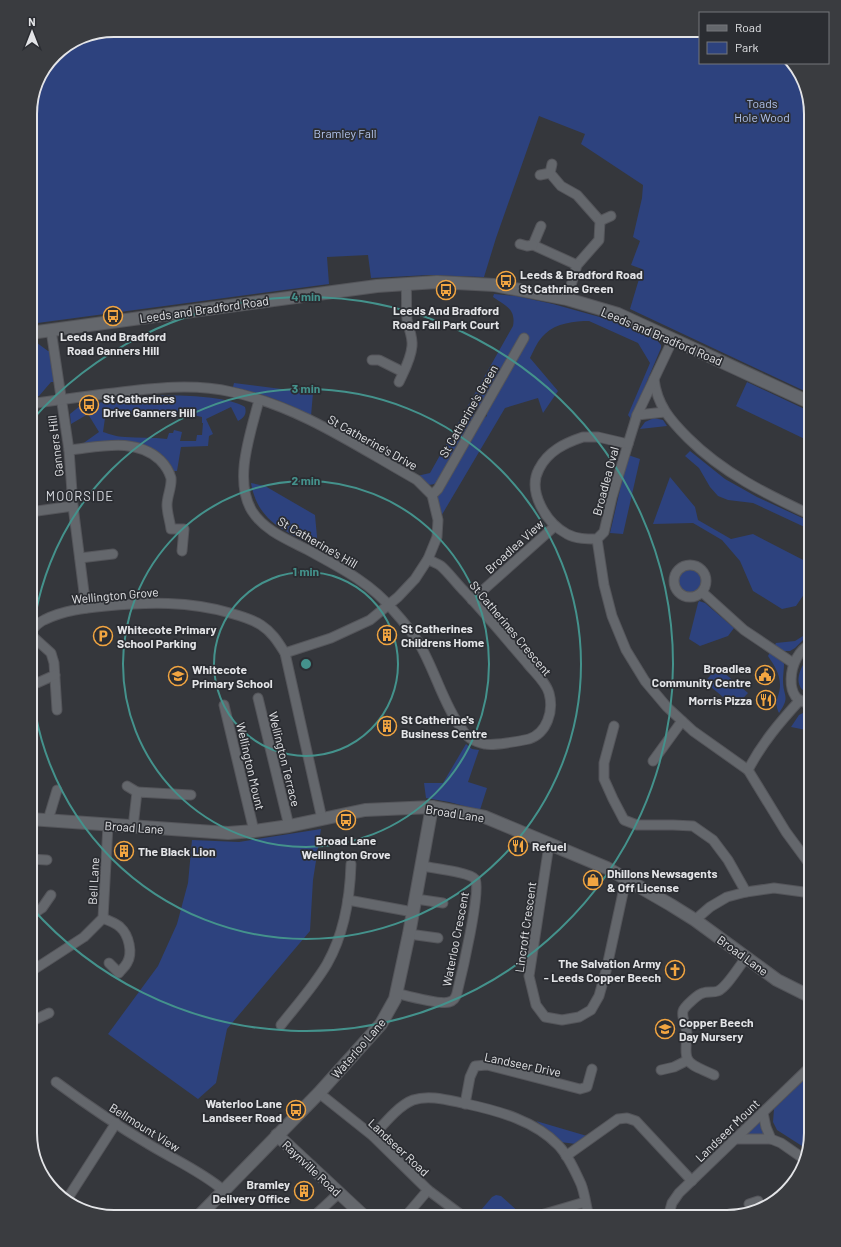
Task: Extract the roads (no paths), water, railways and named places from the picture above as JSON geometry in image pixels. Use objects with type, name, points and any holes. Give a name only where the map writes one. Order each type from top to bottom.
[{"type":"street","points":[[540,175],[551,169],[561,186],[577,195],[600,221],[599,240],[577,265],[567,299]]},
{"type":"street","points":[[600,221],[610,216]]},
{"type":"street","points":[[533,245],[542,226]]},
{"type":"street","points":[[520,244],[527,246],[533,245],[577,265]]},
{"type":"street","name":"Leeds and Bradford Road","points":[[37,332],[334,291],[437,282],[494,285],[567,299],[618,314],[804,400]]},
{"type":"street","points":[[399,382],[410,357],[413,338],[409,330],[407,319],[406,284]]},
{"type":"street","name":"Ganners Hill","points":[[51,330],[69,450],[73,506],[86,608]]},
{"type":"street","name":"St Catherine's Green","points":[[432,495],[438,489],[524,338]]},
{"type":"street","points":[[628,444],[637,415],[673,339]]},
{"type":"street","points":[[372,360],[379,360],[404,372]]},
{"type":"street","points":[[654,379],[655,391],[665,412],[696,447],[722,467],[767,494],[804,512]]},
{"type":"street","name":"St Catherine's Drive","points":[[37,403],[160,387],[231,391],[300,415],[417,480],[432,495]]},
{"type":"street","name":"St Catherine's Hill","points":[[259,400],[249,442],[243,480],[246,496],[252,510],[261,522],[275,534],[364,582],[389,605]]},
{"type":"street","points":[[637,415],[665,412]]},
{"type":"street","name":"Broadlea Oval","points":[[583,437],[598,438],[628,444],[612,497],[604,532],[597,539],[582,539],[567,534],[555,526],[543,511],[535,481],[539,469],[546,459],[555,450],[569,442],[583,437]]},
{"type":"street","points":[[69,450],[122,444],[140,448],[153,454],[162,462],[169,472],[171,480],[167,504],[168,516],[172,529],[184,529],[182,551]]},
{"type":"street","points":[[285,653],[331,638],[370,620],[389,605],[415,579],[428,560],[437,537],[438,520],[432,495]]},
{"type":"street","points":[[37,511],[73,506]]},
{"type":"street","name":"Broadlea View","points":[[472,600],[555,526]]},
{"type":"street","points":[[597,539],[604,585],[612,616],[626,650],[644,681],[667,707],[693,731],[748,770],[786,832],[804,856]]},
{"type":"street","points":[[80,558],[113,554]]},
{"type":"street","name":"St Catherines Crescent","points":[[389,605],[420,644],[454,717],[462,730],[474,741],[487,745],[522,741],[533,737],[542,731],[548,721],[550,704],[548,692],[529,666],[472,600],[441,566],[428,560]]},
{"type":"street","points":[[702,592],[744,630],[794,663]]},
{"type":"street","name":"Wellington Grove","points":[[37,626],[43,620],[63,612],[86,608],[151,602],[176,603],[222,610],[247,618],[262,625],[274,636],[285,653],[322,819]]},
{"type":"street","points":[[37,639],[50,653],[54,663],[57,710]]},
{"type":"street","points":[[804,649],[794,663],[791,683],[793,690],[800,700],[804,701]]},
{"type":"street","points":[[37,683],[55,675]]},
{"type":"street","name":"Wellington Terrace","points":[[258,698],[289,826]]},
{"type":"street","points":[[748,770],[758,751],[769,735],[800,700]]},
{"type":"street","name":"Wellington Mount","points":[[224,705],[254,831]]},
{"type":"street","points":[[653,761],[682,721]]},
{"type":"street","points":[[614,726],[604,763],[604,779],[624,820],[636,825],[693,826],[713,840],[728,860],[746,892]]},
{"type":"street","points":[[127,786],[138,792],[191,795]]},
{"type":"street","points":[[48,820],[57,790]]},
{"type":"street","points":[[133,827],[138,792]]},
{"type":"street","name":"Broad Lane","points":[[37,819],[228,833],[289,826],[365,810],[432,807],[485,817],[607,868],[695,920],[777,980],[804,994]]},
{"type":"street","name":"Waterloo Lane","points":[[204,1210],[319,1093],[381,1024],[395,999],[416,899],[432,807]]},
{"type":"street","name":"Bell Lane","points":[[37,967],[84,937],[103,918],[108,825]]},
{"type":"street","name":"Lincroft Crescent","points":[[550,845],[528,976],[536,1005],[545,1017],[562,1020],[579,1017],[591,1010],[599,996],[606,971],[626,879]]},
{"type":"street","points":[[37,859],[47,860]]},
{"type":"street","points":[[281,1025],[304,996],[326,964],[340,936],[348,900],[351,864]]},
{"type":"street","name":"Waterloo Crescent","points":[[396,993],[445,1003],[454,1000],[458,993],[477,892],[476,881],[467,874],[422,866]]},
{"type":"street","points":[[695,920],[721,900],[746,892],[774,888],[804,892]]},
{"type":"street","points":[[37,911],[42,908],[50,895]]},
{"type":"street","points":[[416,899],[442,903]]},
{"type":"street","points":[[348,900],[413,912]]},
{"type":"street","points":[[103,918],[121,928],[128,939],[130,947],[130,957],[127,964],[119,973],[109,963]]},
{"type":"street","points":[[409,934],[438,938]]},
{"type":"street","points":[[714,1075],[695,1066],[686,1058],[685,1052],[687,1033],[683,1016],[684,1009],[700,994],[713,992],[722,988],[746,958]]},
{"type":"street","points":[[37,1019],[49,1013]]},
{"type":"street","points":[[661,1070],[674,1067],[688,1060]]},
{"type":"street","name":"Landseer Drive","points":[[465,1104],[470,1077],[475,1066],[487,1065],[580,1089],[587,1087],[592,1069]]},
{"type":"street","name":"Landseer Mount","points":[[670,1210],[672,1203],[679,1193],[804,1073]]},
{"type":"street","name":"Bellmount View","points":[[56,1082],[84,1103],[167,1155],[211,1180],[223,1190]]},
{"type":"street","name":"Landseer Road","points":[[319,1093],[373,1136],[428,1190],[455,1210]]},
{"type":"street","points":[[373,1136],[406,1103],[414,1099],[426,1098],[455,1101],[497,1112],[525,1122],[544,1133],[559,1146],[582,1186],[587,1210]]},
{"type":"street","points":[[762,1113],[766,1127],[772,1139]]},
{"type":"street","points":[[566,1156],[618,1119],[627,1118],[636,1121],[692,1181]]},
{"type":"street","points":[[69,1196],[116,1123]]},
{"type":"street","name":"Raynville Road","points":[[277,1135],[357,1210]]},
{"type":"street","points":[[735,1139],[772,1139],[800,1156]]},
{"type":"street","points":[[410,1210],[428,1190]]},
{"type":"street","points":[[321,1210],[339,1193]]},
{"type":"street","points":[[749,1204],[758,1200],[759,1203]]},
{"type":"street","points":[[558,1210],[585,1202]]},
{"type":"place","name":"Leeds & Bradford Road St Cathrine Green","points":[[506,281]]},
{"type":"place","name":"Leeds And Bradford Road Fall Park Court","points":[[446,290]]},
{"type":"place","name":"Leeds And Bradford Road Ganners Hill","points":[[113,316]]},
{"type":"place","name":"St Catherines Drive Ganners Hill","points":[[89,405]]},
{"type":"place","name":"St Catherines Childrens Home","points":[[387,635]]},
{"type":"place","name":"Whitecote Primary School Parking","points":[[103,636]]},
{"type":"place","name":"Broadlea Community Centre","points":[[765,675]]},
{"type":"place","name":"Whitecote Primary School","points":[[178,676]]},
{"type":"place","name":"Morris Pizza","points":[[766,700]]},
{"type":"place","name":"St Catherine's Business Centre","points":[[387,726]]},
{"type":"place","name":"Broad Lane Wellington Grove","points":[[346,820]]},
{"type":"place","name":"Refuel","points":[[518,846]]},
{"type":"place","name":"The Black Lion","points":[[124,851]]},
{"type":"place","name":"Dhillons Newsagents & Off License","points":[[593,880]]},
{"type":"place","name":"The Salvation Army - Leeds Copper Beech","points":[[675,970]]},
{"type":"place","name":"Copper Beech Day Nursery","points":[[665,1029]]},
{"type":"place","name":"Waterloo Lane Landseer Road","points":[[296,1110]]},
{"type":"place","name":"Bramley Delivery Office","points":[[304,1191]]},
{"type":"district","name":"MOORSIDE","points":[[80,496]]},
{"type":"park label","name":"Toads Hole Wood","points":[[762,110]]},
{"type":"park label","name":"Bramley Fall","points":[[345,133]]}]
